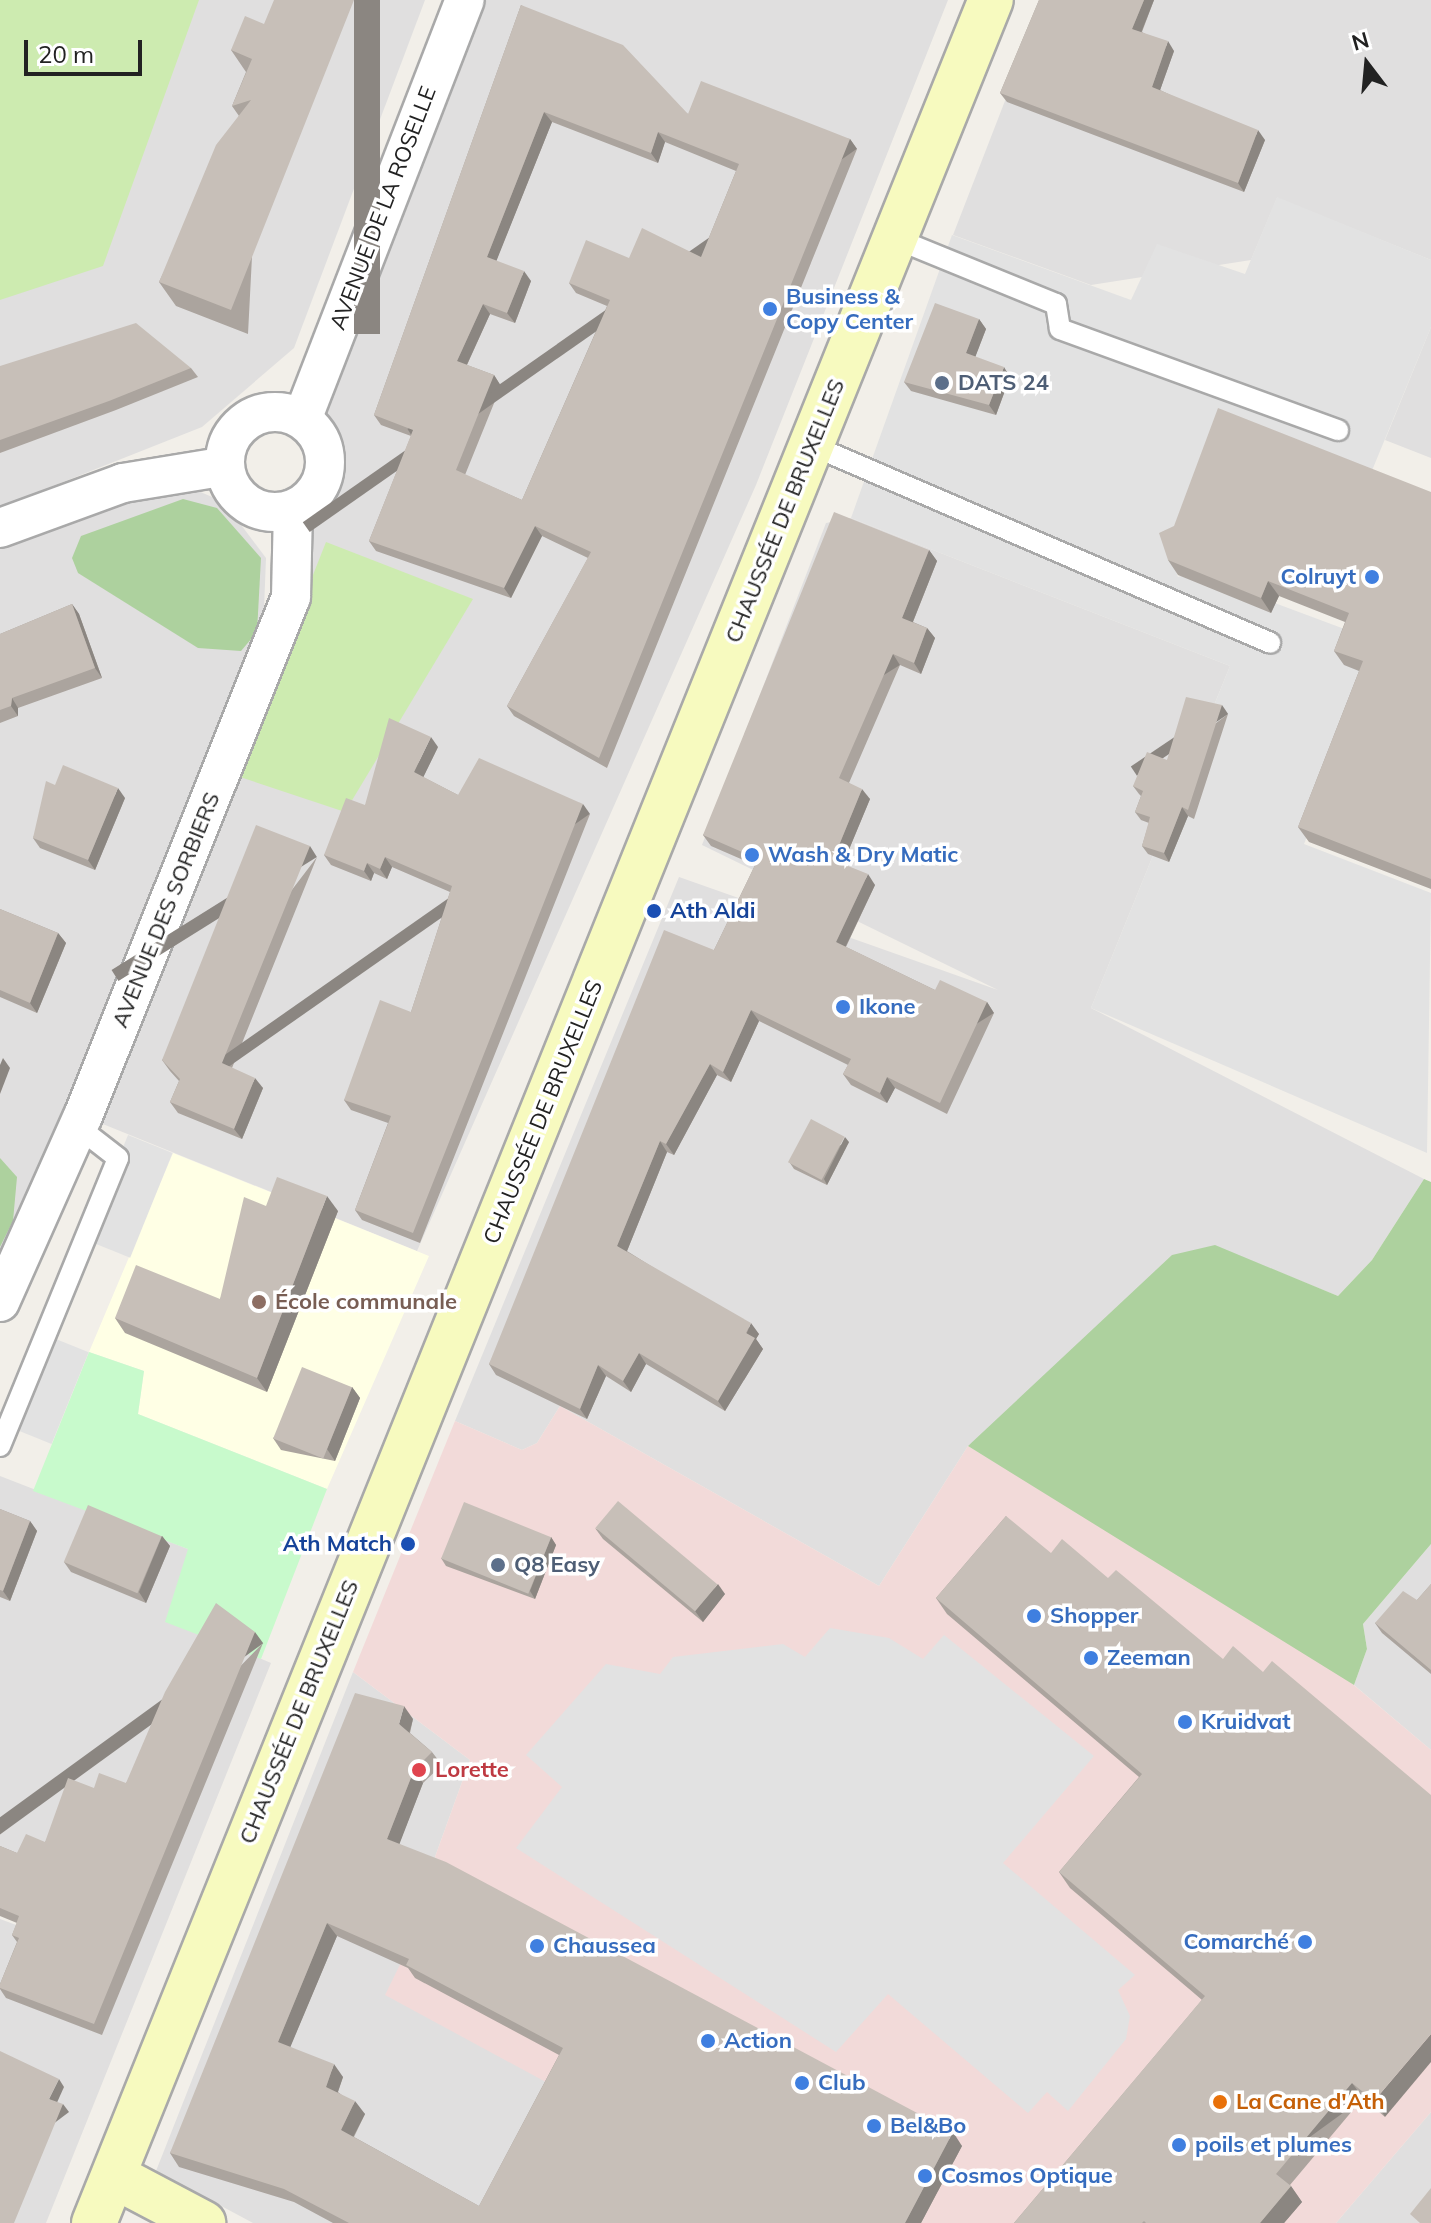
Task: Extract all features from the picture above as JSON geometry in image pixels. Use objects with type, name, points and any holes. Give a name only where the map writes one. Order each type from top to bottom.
[{"type":"street","name":"AVENUE DE LA ROSELLE","points":[[303,417],[465,0]]},
{"type":"street","name":"CHAUSSÉE DE BRUXELLES","points":[[94,2223],[991,0]]},
{"type":"street","points":[[271,412],[303,417],[323,443],[324,474],[293,509],[252,507],[235,495],[221,467],[228,439],[243,424],[271,412]]},
{"type":"street","points":[[0,528],[123,483],[221,467]]},
{"type":"street","name":"AVENUE DES SORBIERS","points":[[0,1302],[78,1127],[291,597],[293,509]]},
{"type":"street","points":[[114,2176],[203,2223]]},
{"type":"lane","points":[[894,238],[1056,304],[1060,329],[1338,430]]},
{"type":"lane","points":[[811,445],[1270,643]]},
{"type":"lane","points":[[0,1446],[118,1158],[78,1127]]},
{"type":"shaded area","points":[[0,0],[425,0],[294,348],[202,427],[0,507]]},
{"type":"shaded area","points":[[465,0],[948,0],[756,485],[417,1251],[83,1116],[307,501],[325,474],[322,420]]},
{"type":"shaded area","points":[[1044,0],[1431,0],[1431,260],[1277,198],[1251,260],[1091,285],[953,235]]},
{"type":"shaded area","points":[[1277,197],[1431,260],[1431,327],[1371,473],[1168,548],[1178,577],[1191,572],[1382,643],[1304,844],[1431,893],[1427,1153],[1091,1008],[1230,666],[851,518],[952,235],[1131,300],[1157,244],[1245,274]]},
{"type":"shaded area","points":[[1431,327],[1431,458],[1385,440]]},
{"type":"shaded area","points":[[184,485],[224,502],[266,558],[263,634],[0,1264],[0,538]]},
{"type":"shaded area","points":[[851,518],[1230,666],[1091,1008],[1424,1179],[1372,1260],[1338,1296],[1215,1246],[968,1446],[879,1586],[560,1406],[537,1443],[522,1450],[455,1421],[679,877],[998,990],[702,845],[826,523]]},
{"type":"shaded area","points":[[128,1135],[173,1153],[130,1258],[86,1240]]},
{"type":"shaded area","name":"École communale","points":[[173,1153],[429,1256],[327,1489],[138,1414],[144,1371],[89,1352]]},
{"type":"shaded area","points":[[46,1335],[89,1352],[52,1444],[9,1427]]},
{"type":"shaded area","points":[[560,1406],[879,1586],[968,1446],[1324,1660],[1431,1750],[1431,2112],[1336,2223],[481,2223],[555,2087],[385,1995],[448,1867],[435,1857],[470,1760],[353,1672],[455,1421],[522,1450],[537,1443]]},
{"type":"shaded area","points":[[0,1476],[188,1549],[202,1634],[271,1663],[46,2223],[0,2223],[0,1919],[73,1946],[0,1858]]},
{"type":"shaded area","points":[[1431,1544],[1431,1750],[1354,1685],[1367,1649],[1363,1624]]},
{"type":"shaded area","points":[[830,1628],[889,1638],[923,1659],[944,1635],[1094,1756],[1003,1863],[1135,1975],[1118,1990],[1130,2016],[1126,2039],[1068,2111],[1047,2092],[1028,2113],[888,1994],[836,2052],[516,1848],[562,1787],[526,1755],[606,1664],[660,1674],[673,1657],[783,1644],[805,1657]]},
{"type":"shaded area","points":[[353,1672],[470,1760],[435,1857],[448,1867],[555,2086],[481,2223],[253,2223],[156,2171]]},
{"type":"shaded area","points":[[1431,2112],[1431,2223],[1336,2223]]},
{"type":"green space","points":[[0,0],[199,0],[103,266],[0,300]]},
{"type":"green space","points":[[183,499],[217,508],[261,558],[257,632],[241,651],[198,648],[78,573],[72,558],[81,536]]},
{"type":"green space","points":[[326,542],[473,599],[345,812],[234,775]]},
{"type":"green space","points":[[0,1158],[17,1177],[13,1221],[0,1247]]},
{"type":"green space","points":[[1424,1179],[1431,1182],[1431,1544],[1363,1624],[1367,1649],[1354,1685],[968,1446],[1172,1255],[1215,1245],[1338,1296],[1372,1260]]},
{"type":"green space","points":[[89,1352],[144,1371],[138,1414],[327,1489],[261,1659],[165,1622],[188,1549],[33,1491]]},
{"type":"building","points":[[274,0],[354,0],[231,310],[159,282],[216,145],[251,100],[232,106],[252,59],[231,50],[245,16],[264,24]]},
{"type":"building","points":[[1039,0],[1144,0],[1132,29],[1168,41],[1152,87],[1258,130],[1238,183],[1000,93]]},
{"type":"building","points":[[521,5],[623,45],[688,114],[701,81],[850,139],[599,758],[507,706],[591,552],[535,526],[504,588],[369,541],[413,430],[374,415]],"holes":[[[544,112],[651,153],[658,132],[739,164],[701,257],[642,228],[629,258],[586,240],[569,283],[610,300],[522,500],[456,470],[494,375],[457,361],[483,304],[507,313],[524,271],[487,257]]]},
{"type":"building","points":[[935,303],[979,319],[966,353],[1004,367],[989,405],[904,382]]},
{"type":"building","points":[[136,323],[191,368],[0,440],[0,366]]},
{"type":"building","points":[[1218,408],[1431,492],[1431,879],[1298,827],[1363,661],[1334,651],[1349,613],[1268,581],[1261,598],[1168,560],[1159,533],[1174,526]]},
{"type":"building","points":[[834,512],[929,550],[902,618],[927,628],[914,663],[893,654],[839,778],[862,789],[833,860],[868,874],[836,942],[935,990],[940,980],[987,1002],[940,1103],[887,1077],[880,1093],[843,1074],[851,1059],[751,1010],[723,1072],[710,1064],[666,1144],[660,1141],[617,1246],[751,1323],[746,1333],[755,1338],[718,1401],[639,1353],[623,1381],[598,1365],[580,1409],[489,1364],[664,930],[714,950],[758,859],[703,835]]},
{"type":"building","points":[[72,604],[95,668],[12,698],[11,706],[0,710],[0,634]]},
{"type":"building","points":[[1186,697],[1222,705],[1188,810],[1182,807],[1164,853],[1142,846],[1150,817],[1135,812],[1143,791],[1133,786],[1147,752],[1167,760]]},
{"type":"building","points":[[389,718],[431,737],[414,772],[458,795],[479,758],[583,804],[413,1233],[355,1210],[391,1116],[344,1100],[380,1000],[411,1012],[452,886],[385,857],[380,869],[367,863],[364,871],[324,855],[346,798],[365,805]]},
{"type":"building","points":[[63,765],[118,788],[88,860],[33,838],[46,781],[55,785]]},
{"type":"building","points":[[256,825],[310,846],[222,1063],[255,1078],[234,1129],[170,1102],[180,1079],[162,1060]]},
{"type":"building","points":[[0,909],[58,933],[30,1003],[0,990]]},
{"type":"building","points":[[811,1119],[845,1137],[822,1180],[788,1162]]},
{"type":"building","points":[[277,1177],[327,1196],[257,1378],[115,1318],[136,1265],[220,1299],[244,1197],[266,1206]]},
{"type":"building","points":[[302,1367],[352,1387],[323,1459],[273,1438]]},
{"type":"building","points":[[618,1501],[718,1585],[695,1611],[596,1528]]},
{"type":"building","points":[[464,1502],[551,1537],[528,1594],[441,1559]]},
{"type":"building","points":[[88,1505],[162,1536],[137,1593],[64,1562]]},
{"type":"building","points":[[0,1509],[30,1521],[3,1591],[0,1590]]},
{"type":"building","points":[[1006,1516],[1051,1553],[1062,1539],[1108,1578],[1116,1570],[1223,1659],[1233,1646],[1263,1672],[1272,1661],[1431,1795],[1431,2034],[1374,2101],[1352,2083],[1276,2174],[1291,2186],[1260,2223],[1014,2223],[1205,1996],[1059,1872],[1142,1774],[936,1598]]},
{"type":"building","points":[[1431,1584],[1431,1670],[1375,1623],[1403,1591],[1417,1600]]},
{"type":"building","points":[[216,1603],[255,1632],[94,2024],[0,1988],[19,1938],[12,1935],[19,1916],[0,1908],[0,1846],[17,1853],[26,1834],[45,1842],[68,1778],[94,1788],[99,1773],[126,1783],[165,1692]]},
{"type":"building","points":[[355,1693],[404,1706],[399,1724],[432,1752],[414,1770],[387,1839],[446,1862],[953,2132],[905,2223],[349,2223],[284,2189],[170,2153]],"holes":[[[327,1923],[409,1959],[406,1965],[563,2048],[479,2206],[341,2130],[355,2101],[326,2087],[334,2064],[278,2042]]]},
{"type":"building","points":[[0,2051],[59,2079],[49,2099],[63,2104],[14,2223],[0,2223]]},
{"type":"building","points":[[1431,2188],[1431,2223],[1420,2223],[1410,2214]]},
{"type":"place","name":"Business & Copy Center","points":[[770,309]]},
{"type":"place","name":"DATS 24","points":[[942,383]]},
{"type":"place","name":"Colruyt","points":[[1372,577]]},
{"type":"place","name":"Wash & Dry Matic","points":[[752,855]]},
{"type":"place","name":"Ath Aldi","points":[[654,911]]},
{"type":"place","name":"Ikone","points":[[843,1007]]},
{"type":"place","name":"École communale","points":[[259,1302]]},
{"type":"place","name":"Ath Match","points":[[408,1544]]},
{"type":"place","name":"Q8 Easy","points":[[498,1565]]},
{"type":"place","name":"Shopper","points":[[1034,1616]]},
{"type":"place","name":"Zeeman","points":[[1091,1658]]},
{"type":"place","name":"Kruidvat","points":[[1185,1722]]},
{"type":"place","name":"Lorette","points":[[419,1770]]},
{"type":"place","name":"Comarché","points":[[1305,1942]]},
{"type":"place","name":"Chaussea","points":[[537,1946]]},
{"type":"place","name":"Action","points":[[708,2041]]},
{"type":"place","name":"Club","points":[[802,2083]]},
{"type":"place","name":"La Cane d'Ath","points":[[1220,2102]]},
{"type":"place","name":"Bel&Bo","points":[[874,2126]]},
{"type":"place","name":"poils et plumes","points":[[1179,2145]]},
{"type":"place","name":"Cosmos Optique","points":[[925,2176]]}]
